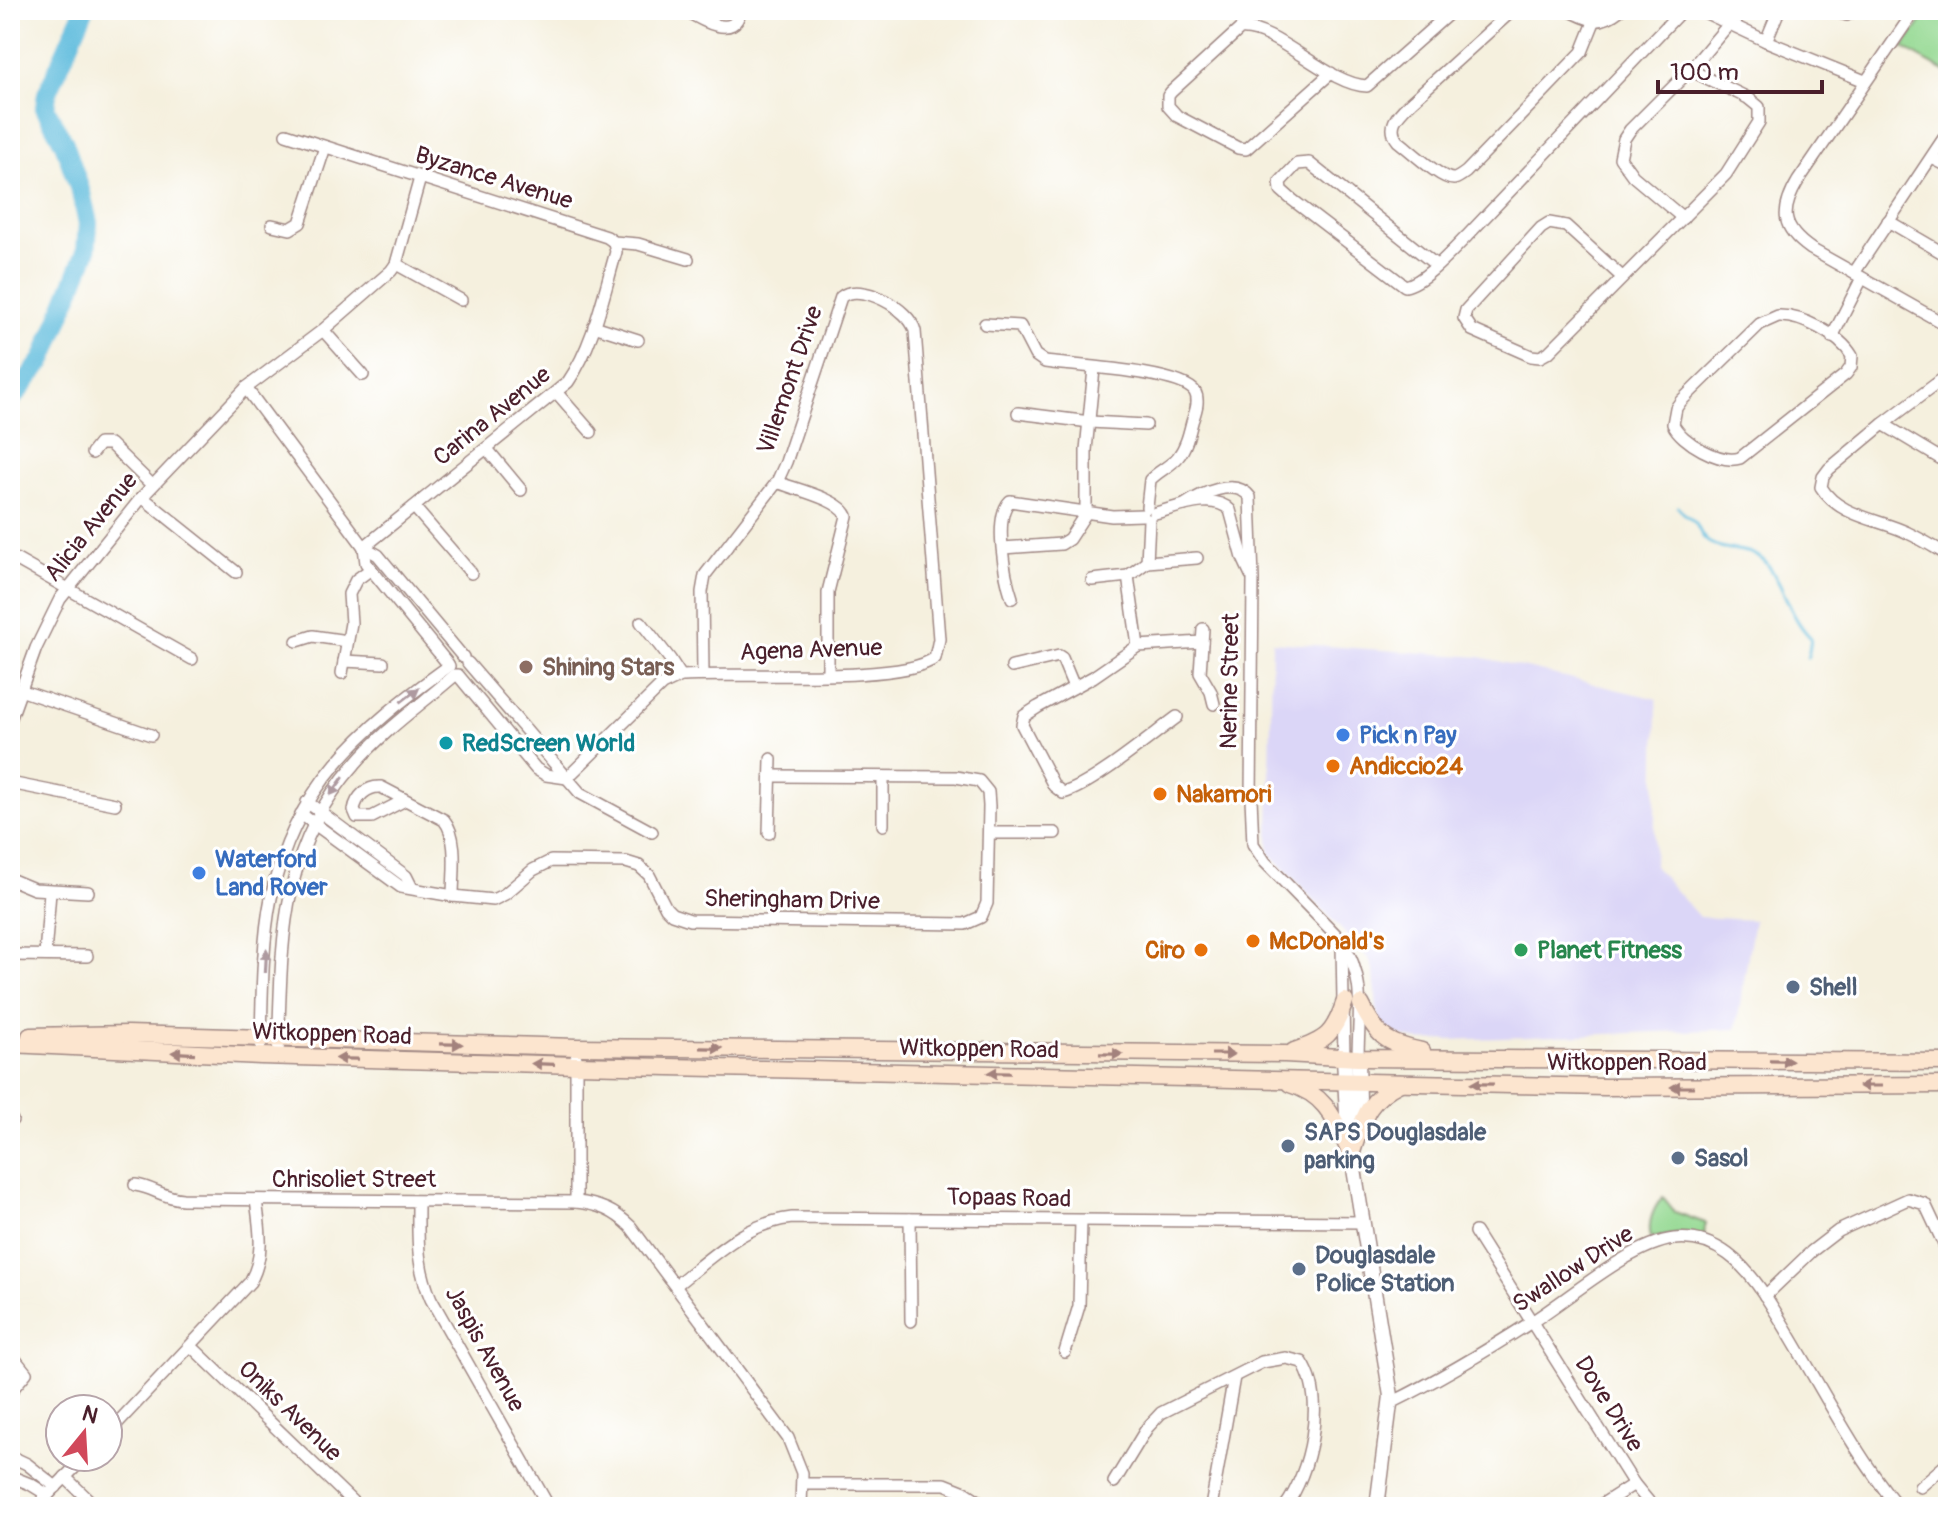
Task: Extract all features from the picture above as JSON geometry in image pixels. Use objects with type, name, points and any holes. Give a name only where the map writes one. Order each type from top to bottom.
[{"type":"main road","points":[[1285,1054],[1331,1033],[1353,1002],[1377,1032],[1390,1042],[1467,1058]]},
{"type":"main road","name":"Witkoppen Road","points":[[10,1037],[128,1034],[261,1048]]},
{"type":"main road","name":"Witkoppen Road","points":[[10,1044],[1948,1062]]},
{"type":"main road","name":"Witkoppen Road","points":[[279,1048],[576,1065],[1604,1087],[1948,1085]]},
{"type":"main road","points":[[1269,1079],[1307,1090],[1324,1102],[1352,1152]]},
{"type":"main road","points":[[1352,1152],[1370,1106],[1388,1089],[1402,1082]]},
{"type":"street","points":[[685,10],[703,20],[732,27],[740,10]]},
{"type":"street","points":[[1331,73],[1246,149],[1238,148],[1177,116],[1168,106],[1171,92],[1236,32],[1244,29],[1255,31],[1359,86],[1372,84],[1453,10]]},
{"type":"street","points":[[1513,10],[1411,102],[1393,125],[1393,135],[1398,141],[1450,178],[1466,172],[1582,52],[1594,22]]},
{"type":"street","points":[[1568,10],[1594,22],[1609,19],[1620,10]]},
{"type":"street","points":[[1436,265],[1309,163],[1297,164],[1280,182],[1281,190],[1290,198],[1405,286],[1413,285],[1436,265],[1682,10]]},
{"type":"street","points":[[1700,10],[1865,81]]},
{"type":"street","points":[[1766,41],[1779,10]]},
{"type":"street","points":[[1828,10],[1847,15],[1856,10]]},
{"type":"street","points":[[1915,10],[1798,181],[1786,211],[1791,232],[1811,249],[1948,326]]},
{"type":"street","points":[[1683,218],[1633,176],[1620,158],[1624,139],[1729,24]]},
{"type":"street","points":[[1622,277],[1566,226],[1549,223],[1466,310],[1464,318],[1472,330],[1540,357],[1549,352],[1726,174],[1760,117],[1755,103],[1690,70]]},
{"type":"street","points":[[1832,337],[1858,276],[1888,221],[1948,132]]},
{"type":"street","name":"Byzance Avenue","points":[[286,134],[599,234],[614,242],[638,244],[688,259]]},
{"type":"street","points":[[272,225],[287,229],[300,223],[325,147]]},
{"type":"street","points":[[1932,158],[1948,166]]},
{"type":"street","points":[[420,178],[396,264],[461,300]]},
{"type":"street","points":[[1888,221],[1948,256]]},
{"type":"street","name":"Carina Avenue","points":[[364,547],[557,393],[579,366],[616,252],[614,242]]},
{"type":"street","name":"Alicia Avenue","points":[[10,720],[12,702],[67,588],[152,485],[246,388],[323,330],[384,279],[396,264]]},
{"type":"street","name":"Villemont Drive","points":[[703,674],[705,575],[777,482],[841,297],[851,291],[861,292],[905,312],[914,323],[938,653]]},
{"type":"street","points":[[1792,317],[1832,337],[1848,349],[1852,356],[1851,367],[1837,382],[1747,454],[1734,460],[1720,457],[1686,441],[1675,429],[1674,415],[1681,401],[1766,319],[1792,317]]},
{"type":"street","points":[[985,324],[1020,326],[1035,355],[1045,362],[1166,377],[1183,383],[1196,394],[1196,408],[1185,445],[1178,457],[1150,480],[1147,562]]},
{"type":"street","points":[[594,326],[638,340]]},
{"type":"street","points":[[323,330],[363,375]]},
{"type":"street","points":[[1003,548],[1054,546],[1065,542],[1086,513],[1085,460],[1094,369]]},
{"type":"street","points":[[1946,554],[1909,533],[1860,517],[1828,497],[1821,487],[1829,469],[1883,424],[1947,378]]},
{"type":"street","points":[[246,388],[364,547],[378,555],[580,793],[652,832]]},
{"type":"street","points":[[557,393],[591,432]]},
{"type":"street","points":[[1018,413],[1146,425]]},
{"type":"street","points":[[1883,424],[1948,463]]},
{"type":"street","points":[[92,453],[99,444],[110,444],[152,485]]},
{"type":"street","points":[[487,449],[521,490]]},
{"type":"street","points":[[777,482],[834,503],[846,513],[842,542],[828,592],[828,674]]},
{"type":"street","points":[[1184,505],[1230,487]]},
{"type":"street","points":[[1012,598],[1004,574],[1002,517],[1010,501],[1129,517],[1184,505],[1216,501],[1224,504],[1230,487]]},
{"type":"street","name":"Nerine Street","points":[[1230,487],[1241,488],[1250,497],[1253,844],[1265,862],[1342,941],[1355,967],[1351,1058]]},
{"type":"street","points":[[142,497],[236,572]]},
{"type":"street","name":"Nerine Street","points":[[1224,504],[1230,510],[1243,558],[1253,579]]},
{"type":"street","points":[[414,507],[471,573]]},
{"type":"street","points":[[364,547],[366,563],[536,769],[546,775],[567,778]]},
{"type":"street","points":[[10,556],[192,659]]},
{"type":"street","points":[[1092,580],[1128,576],[1147,562],[1197,558]]},
{"type":"street","points":[[371,569],[356,580],[351,589],[351,623],[343,667],[383,663]]},
{"type":"street","points":[[1128,576],[1138,646]]},
{"type":"street","points":[[406,612],[418,603]]},
{"type":"street","points":[[641,622],[681,676]]},
{"type":"street","points":[[297,641],[313,636],[347,641]]},
{"type":"street","points":[[1177,717],[1075,789],[1063,793],[1054,786],[1022,725],[1028,713],[1138,646],[1203,636],[1200,673],[1214,704]]},
{"type":"street","name":"Agena Avenue","points":[[567,778],[662,685],[681,676],[856,674],[917,667],[929,663],[938,653]]},
{"type":"street","points":[[279,1048],[286,907],[297,863],[314,823],[336,786],[355,763],[453,670],[456,656],[466,660]]},
{"type":"street","points":[[1012,667],[1059,656],[1074,687]]},
{"type":"street","points":[[261,1048],[271,900],[280,863],[307,802],[342,754],[383,716],[453,670],[465,673],[466,660]]},
{"type":"street","points":[[20,690],[151,735]]},
{"type":"street","points":[[494,720],[507,709]]},
{"type":"street","points":[[383,716],[392,728]]},
{"type":"street","points":[[769,833],[771,759]]},
{"type":"street","name":"Sheringham Drive","points":[[301,814],[401,887],[453,896],[493,900],[533,870],[551,861],[616,861],[633,863],[644,870],[666,908],[690,920],[965,924],[978,920],[985,912],[989,797],[979,781],[956,777],[771,776]]},
{"type":"street","points":[[883,778],[883,825]]},
{"type":"street","points":[[10,783],[115,804]]},
{"type":"street","points":[[405,800],[437,815],[449,826],[453,853],[453,896]]},
{"type":"street","points":[[307,802],[406,876],[412,888]]},
{"type":"street","points":[[989,833],[1055,833]]},
{"type":"street","points":[[10,879],[22,886],[50,892],[88,892]]},
{"type":"street","points":[[45,955],[50,892]]},
{"type":"street","points":[[10,955],[87,956]]},
{"type":"street","points":[[576,1047],[576,1202]]},
{"type":"street","points":[[1351,1058],[1351,1081],[1358,1123],[1352,1152],[1391,1403],[1377,1507]]},
{"type":"street","name":"Chrisoliet Street","points":[[135,1185],[175,1199],[576,1202],[597,1205],[616,1213],[631,1227],[676,1285],[788,1438],[799,1461],[803,1484],[801,1507]]},
{"type":"street","points":[[1765,1296],[1838,1231],[1908,1199],[1925,1204],[1948,1253]]},
{"type":"street","points":[[124,1416],[253,1276],[261,1249],[256,1200]]},
{"type":"street","name":"Jaspis Avenue","points":[[418,1202],[419,1268],[426,1289],[549,1507]]},
{"type":"street","name":"Topaas Road","points":[[676,1285],[739,1236],[767,1222],[806,1217],[1363,1222]]},
{"type":"street","points":[[910,1219],[911,1321]]},
{"type":"street","points":[[1065,1352],[1079,1306],[1081,1221]]},
{"type":"street","name":"Dove Drive","points":[[1475,1232],[1634,1484],[1653,1507]]},
{"type":"street","name":"Swallow Drive","points":[[1391,1403],[1532,1322],[1636,1252],[1676,1239],[1704,1242],[1723,1250],[1740,1263],[1765,1296],[1870,1472],[1898,1507]]},
{"type":"street","name":"Oniks Avenue","points":[[191,1346],[358,1507]]},
{"type":"street","points":[[10,1353],[26,1373],[10,1392]]},
{"type":"street","points":[[1114,1482],[1140,1437],[1157,1416],[1262,1362],[1286,1358],[1302,1362],[1310,1379],[1314,1404],[1309,1447],[1296,1489],[1285,1507]]},
{"type":"street","points":[[1211,1507],[1234,1377]]},
{"type":"street","points":[[10,1456],[27,1464],[52,1491]]},
{"type":"street","points":[[1920,1487],[1946,1470]]},
{"type":"street","points":[[13,1476],[37,1506],[69,1473]]},
{"type":"street","points":[[13,1476],[52,1491]]},
{"type":"street","points":[[65,1477],[96,1507]]},
{"type":"street","points":[[803,1484],[945,1484],[988,1507]]},
{"type":"street","points":[[1598,1507],[1634,1484]]},
{"type":"shaded area","points":[[1272,642],[1480,657],[1657,699],[1654,866],[1699,917],[1754,920],[1736,1029],[1421,1041],[1384,1031],[1378,1023],[1374,972],[1369,959],[1269,852]]},
{"type":"green space","points":[[1929,10],[1948,10],[1948,73],[1903,48]]},
{"type":"green space","points":[[1663,1197],[1675,1212],[1705,1223],[1704,1237],[1679,1234],[1651,1238],[1652,1216]]},
{"type":"waterway","points":[[10,401],[43,360],[86,252],[88,223],[81,193],[64,143],[45,108],[47,94],[84,10]]},
{"type":"waterway","points":[[1678,507],[1696,524],[1707,541],[1754,554],[1767,564],[1797,621],[1811,638],[1808,658]]},
{"type":"place","name":"Shining Stars","points":[[526,667]]},
{"type":"place","name":"Pick n Pay","points":[[1343,735]]},
{"type":"place","name":"RedScreen World","points":[[446,743]]},
{"type":"place","name":"Andiccio24","points":[[1333,766]]},
{"type":"place","name":"Nakamori","points":[[1160,794]]},
{"type":"place","name":"Waterford Land Rover","points":[[199,873]]},
{"type":"place","name":"McDonald's","points":[[1253,941]]},
{"type":"place","name":"Ciro","points":[[1201,950]]},
{"type":"place","name":"Planet Fitness","points":[[1521,950]]},
{"type":"place","name":"Shell","points":[[1793,987]]},
{"type":"place","name":"SAPS Douglasdale parking","points":[[1288,1146]]},
{"type":"place","name":"Sasol","points":[[1678,1158]]},
{"type":"place","name":"Douglasdale Police Station","points":[[1299,1269]]}]
